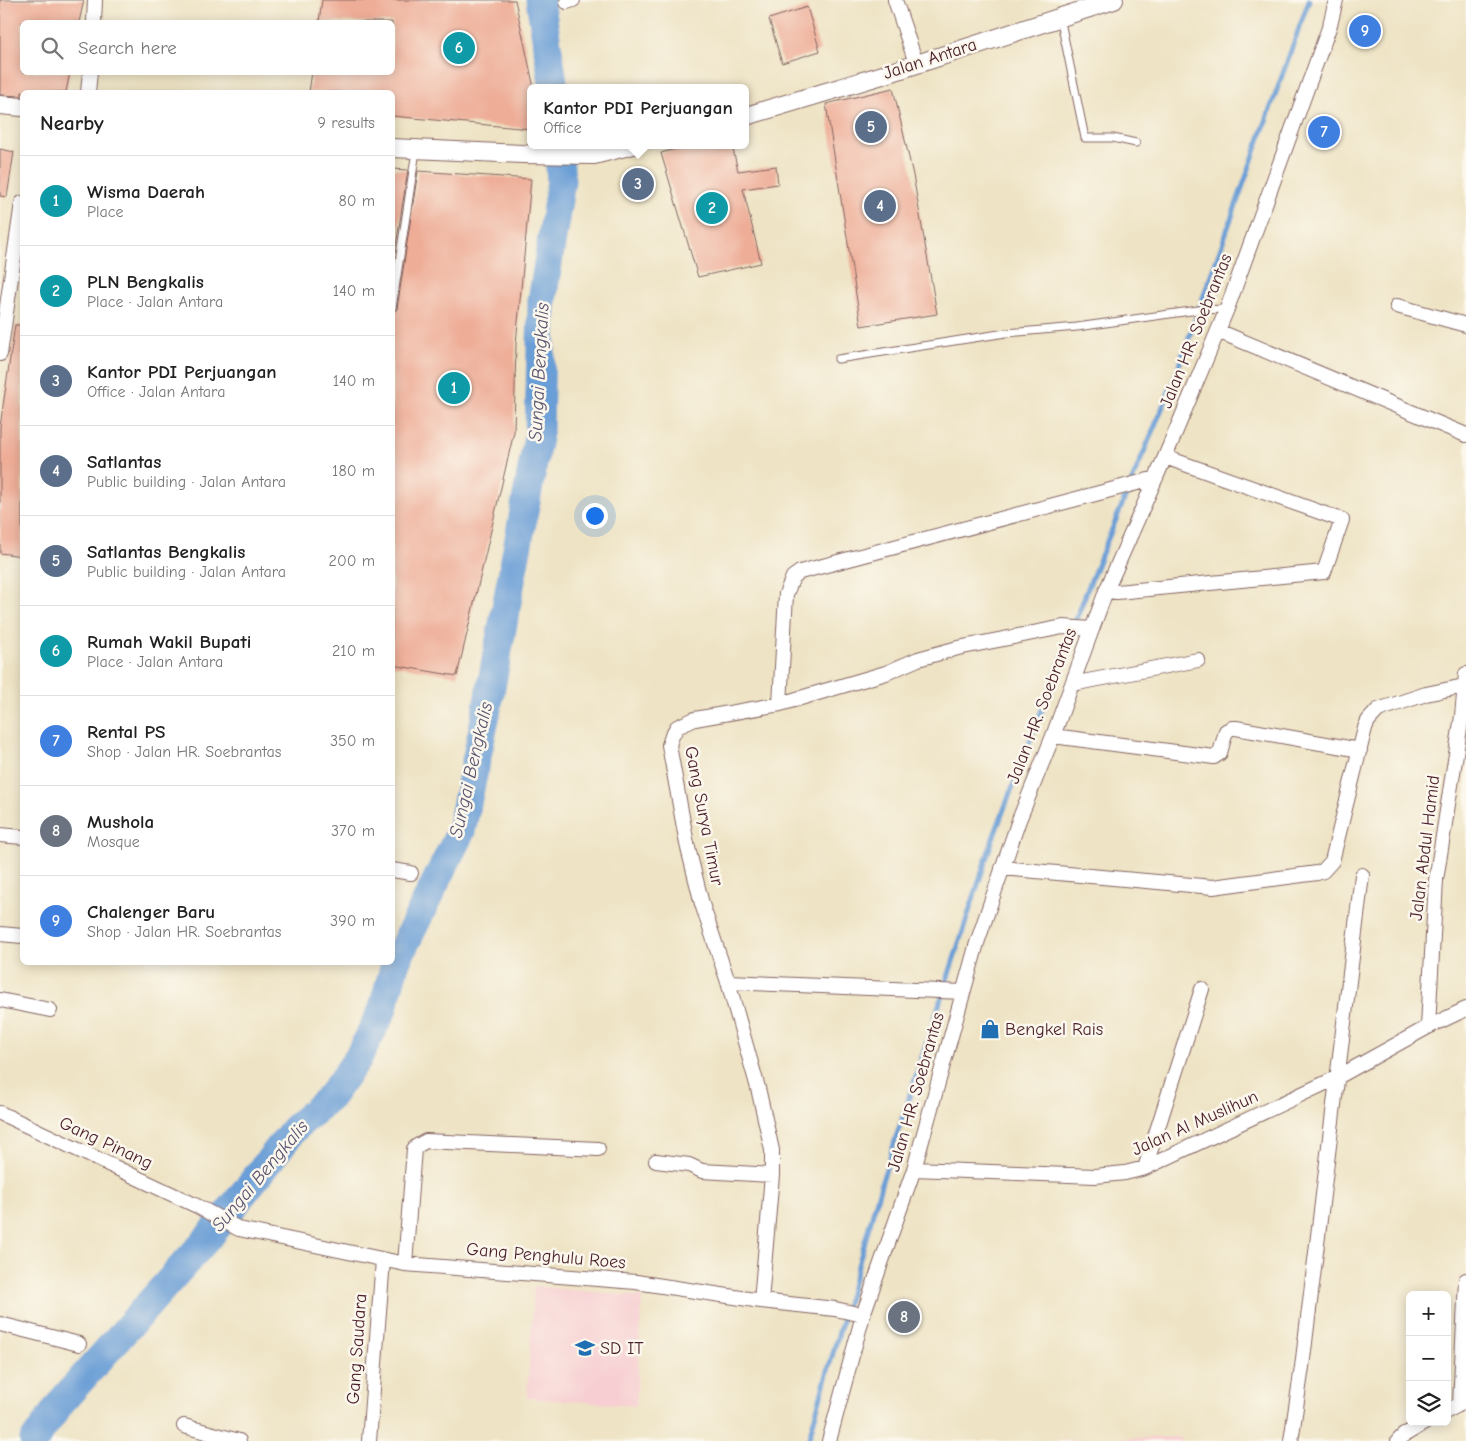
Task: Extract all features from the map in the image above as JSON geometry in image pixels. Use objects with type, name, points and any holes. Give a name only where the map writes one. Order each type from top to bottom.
[{"type":"street","points":[[94,20],[95,0]]},
{"type":"street","points":[[895,0],[916,63]]},
{"type":"street","name":"Jalan Antara","points":[[749,115],[886,74],[1114,0]]},
{"type":"street","name":"Jalan HR. Soebrantas","points":[[829,1441],[858,1314],[914,1169],[977,944],[1019,820],[1072,684],[1086,629],[1106,591],[1218,331],[1222,309],[1330,25],[1336,0]]},
{"type":"street","points":[[88,90],[90,75]]},
{"type":"street","points":[[0,105],[20,107]]},
{"type":"street","points":[[395,148],[594,155],[617,149]]},
{"type":"street","points":[[0,354],[20,217]]},
{"type":"street","points":[[1397,306],[1466,325]]},
{"type":"street","points":[[1218,331],[1466,435]]},
{"type":"street","points":[[1106,591],[1118,592],[1324,572],[1342,520],[1165,457]]},
{"type":"street","points":[[780,704],[786,594],[792,577],[809,570],[1156,478]]},
{"type":"street","name":"Gang Surya Timur","points":[[761,1301],[772,1175],[772,1150],[728,982],[702,904],[689,852],[669,745],[672,736],[678,727],[695,719],[780,704],[886,673],[918,659],[958,648],[1063,627],[1086,629]]},
{"type":"street","points":[[1072,684],[1198,660]]},
{"type":"street","points":[[1002,868],[1212,887],[1324,871],[1332,861],[1368,721],[1378,710],[1465,680]]},
{"type":"street","name":"Jalan Abdul Hamid","points":[[1428,1027],[1436,880],[1462,716],[1465,680]]},
{"type":"street","points":[[1053,736],[1214,757],[1220,753],[1226,731],[1236,728],[1360,750]]},
{"type":"street","points":[[0,834],[20,837]]},
{"type":"street","points":[[395,871],[411,874]]},
{"type":"street","points":[[1291,1441],[1302,1366],[1362,875]]},
{"type":"street","points":[[0,934],[20,936]]},
{"type":"street","points":[[728,982],[963,992]]},
{"type":"street","points":[[1145,1168],[1202,989]]},
{"type":"street","points":[[0,1000],[50,1010]]},
{"type":"street","name":"Jalan Al Muslihun","points":[[914,1169],[1094,1176],[1125,1173],[1145,1168],[1336,1078],[1428,1027],[1466,1009]]},
{"type":"street","name":"Gang Pinang","points":[[0,1113],[197,1206],[239,1229]]},
{"type":"street","points":[[405,1264],[414,1150],[421,1143],[426,1141],[598,1149]]},
{"type":"street","points":[[656,1161],[689,1165],[702,1171],[772,1175]]},
{"type":"street","name":"Gang Penghulu Roes","points":[[239,1229],[405,1264],[636,1282],[761,1301],[835,1309],[858,1314]]},
{"type":"street","name":"Gang Saudara","points":[[369,1441],[383,1260]]},
{"type":"street","points":[[1451,1409],[1463,1402],[1466,1280]]},
{"type":"street","points":[[0,1324],[79,1344]]},
{"type":"street","points":[[184,1426],[239,1441]]},
{"type":"street","points":[[1398,1441],[1419,1426]]},
{"type":"lane","points":[[1060,17],[1084,138],[1113,138],[1136,143]]},
{"type":"lane","points":[[395,288],[416,150]]},
{"type":"lane","points":[[838,359],[1006,333],[1076,327],[1198,310],[1222,309]]},
{"type":"shaded area","name":"SD IT","points":[[534,1286],[642,1297],[636,1406],[527,1398]]},
{"type":"shaded area","points":[[1181,1437],[1181,1441],[1025,1441]]},
{"type":"building","points":[[0,0],[84,0],[79,20],[20,20],[20,75],[69,75],[66,90],[20,90],[20,96],[0,95]]},
{"type":"building","points":[[322,0],[515,0],[533,84],[527,84],[527,129],[395,116],[395,90],[309,90],[312,75],[395,75],[395,20],[319,20]]},
{"type":"building","points":[[807,7],[820,51],[782,63],[769,19]]},
{"type":"building","points":[[893,88],[913,175],[937,314],[861,326],[826,104]]},
{"type":"building","points":[[0,149],[14,152],[7,197],[0,196]]},
{"type":"building","points":[[676,149],[733,149],[738,171],[776,166],[778,184],[743,189],[761,263],[698,277],[661,153]]},
{"type":"building","points":[[395,169],[408,170],[395,251]]},
{"type":"building","points":[[418,171],[531,179],[516,344],[514,432],[457,676],[395,666],[395,311],[397,309]]},
{"type":"building","points":[[15,325],[20,325],[20,556],[0,553],[0,426]]},
{"type":"waterway","name":"Sungai Bengkalis","points":[[540,0],[553,84]]},
{"type":"waterway","points":[[808,1441],[882,1181],[992,841],[1091,580],[1173,382],[1309,0]]},
{"type":"waterway","name":"Sungai Bengkalis","points":[[395,964],[461,831],[485,719],[539,432],[542,301],[561,181],[558,149]]},
{"type":"waterway","name":"Sungai Bengkalis","points":[[34,1441],[62,1401],[213,1232],[294,1129],[330,1097],[358,1058],[382,1011],[395,965]]},
{"type":"place","name":"Chalenger Baru","points":[[1365,31]]},
{"type":"place","name":"Rumah Wakil Bupati","points":[[459,48]]},
{"type":"place","name":"Satlantas Bengkalis","points":[[871,127]]},
{"type":"place","name":"Rental PS","points":[[1324,132]]},
{"type":"place","name":"Kantor PDI Perjuangan","points":[[638,184]]},
{"type":"place","name":"Satlantas","points":[[880,206]]},
{"type":"place","name":"PLN Bengkalis","points":[[712,208]]},
{"type":"place","name":"Wisma Daerah","points":[[454,388]]},
{"type":"place","name":"Bengkel Rais","points":[[990,1029]]},
{"type":"place","name":"Mushola","points":[[904,1317]]},
{"type":"place","name":"SD IT","points":[[585,1348]]}]
